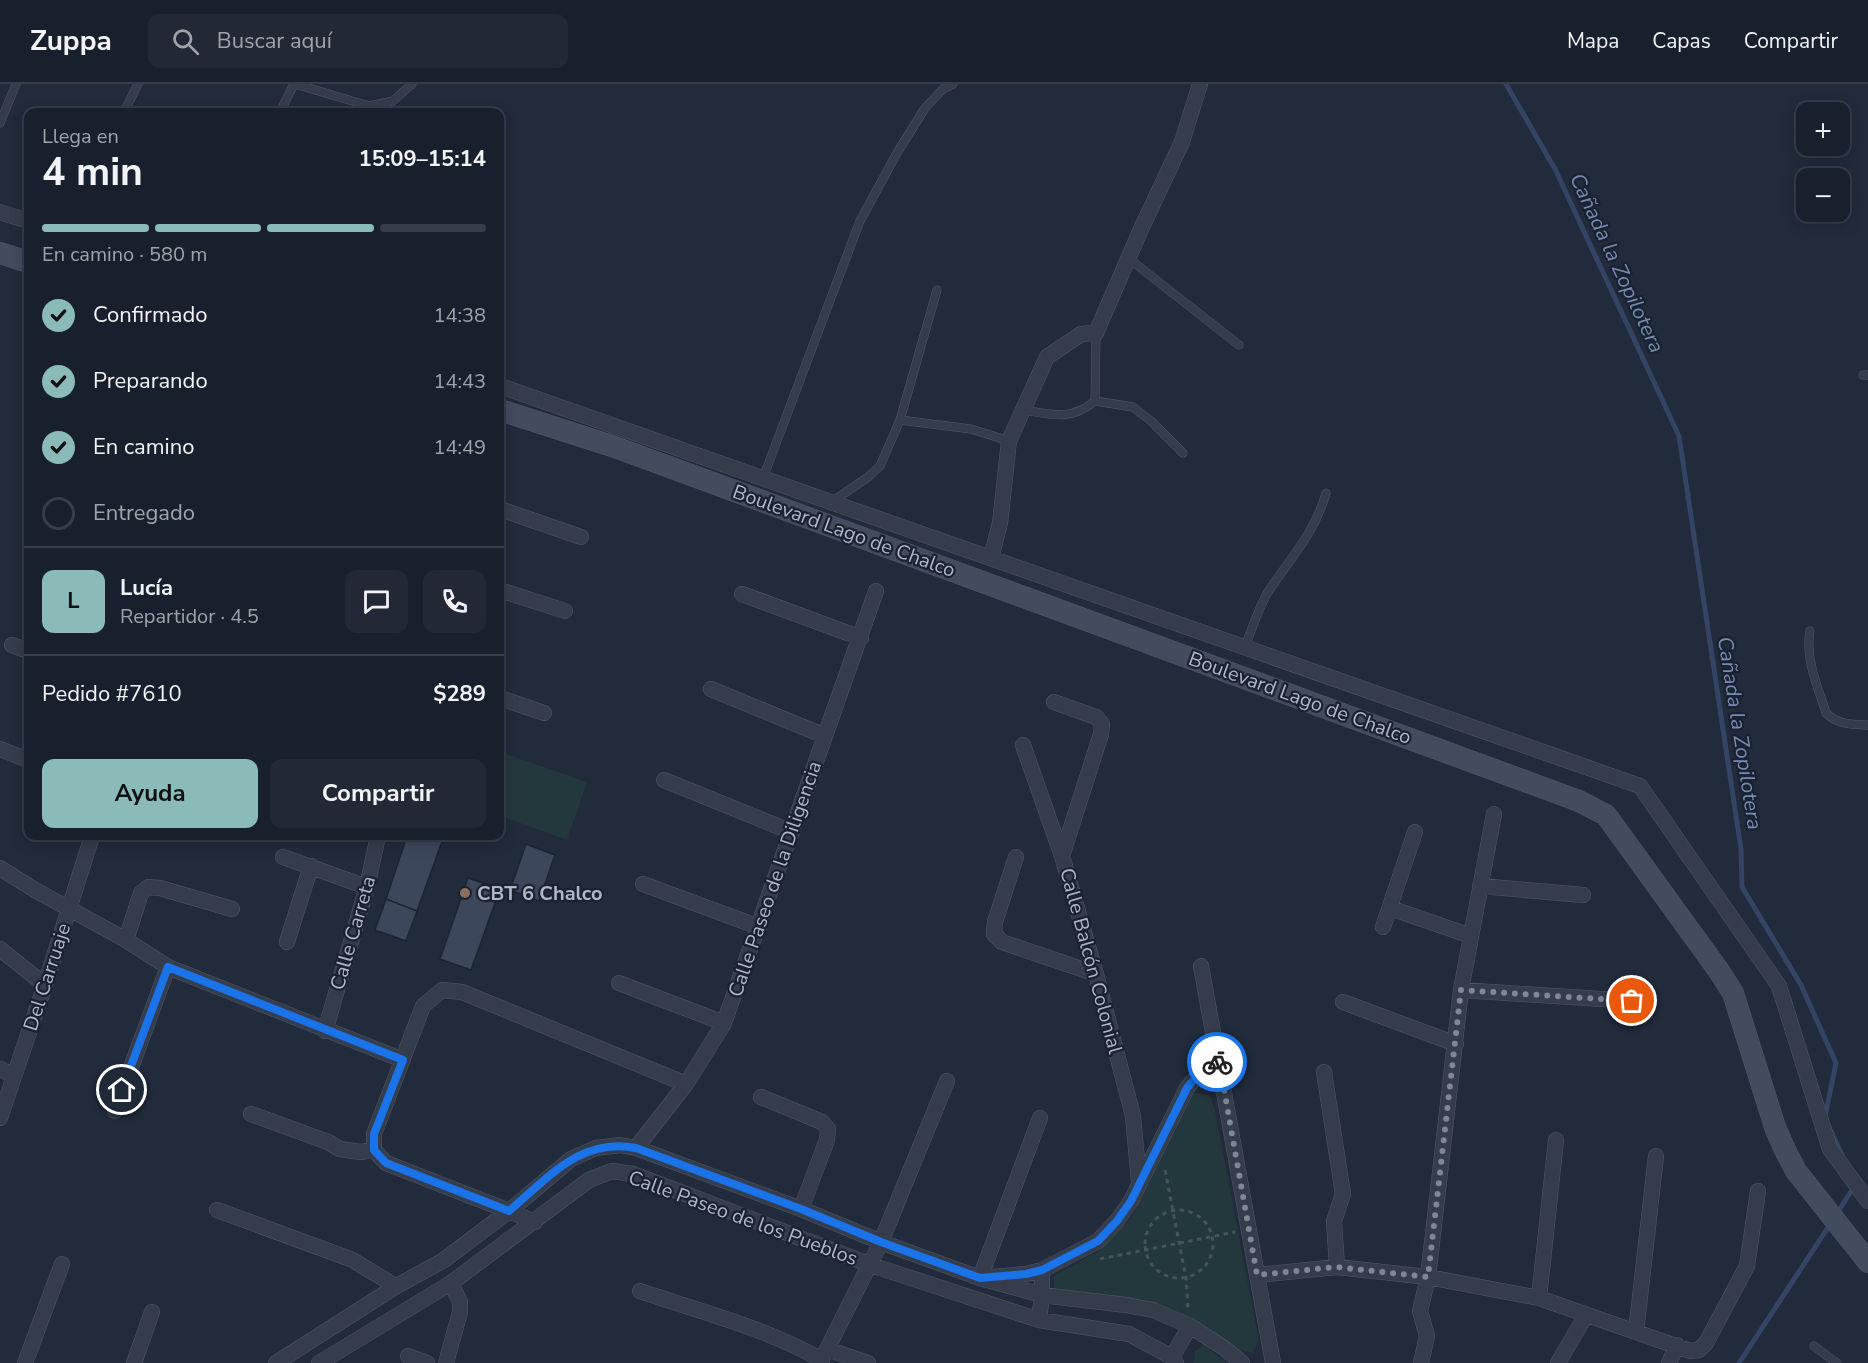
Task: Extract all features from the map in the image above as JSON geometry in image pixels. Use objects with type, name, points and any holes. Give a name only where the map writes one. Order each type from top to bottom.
[{"type":"main road","points":[[0,253],[24,261]]},
{"type":"main road","name":"Boulevard Lago de Chalco","points":[[504,411],[623,450],[1568,796],[1606,815],[1728,986],[1740,1014],[1775,1127],[1785,1150],[1796,1171],[1868,1262]]},
{"type":"street","points":[[991,558],[1000,523],[1009,441],[1047,357],[1081,334],[1096,333],[1182,142],[1200,84]]},
{"type":"street","points":[[0,212],[24,220]]},
{"type":"street","points":[[504,387],[1640,786],[1779,986],[1830,1149],[1868,1201]]},
{"type":"street","points":[[504,510],[581,537]]},
{"type":"street","points":[[504,591],[565,611]]},
{"type":"street","name":"Calle Paseo de la Diligencia","points":[[636,1148],[686,1083],[724,1023],[876,591]]},
{"type":"street","points":[[742,594],[861,638]]},
{"type":"street","points":[[12,645],[24,650]]},
{"type":"street","points":[[711,689],[825,736]]},
{"type":"street","points":[[504,699],[544,713]]},
{"type":"street","points":[[1054,702],[1096,717],[1102,724],[1101,734],[1062,856]]},
{"type":"street","name":"Calle Balcón Colonial","points":[[1023,745],[1062,856],[1096,974],[1133,1116],[1139,1182]]},
{"type":"street","points":[[0,749],[24,758]]},
{"type":"street","points":[[664,780],[792,832]]},
{"type":"street","points":[[1421,1363],[1427,1336],[1420,1311],[1428,1277],[1461,990],[1494,814]]},
{"type":"street","points":[[1383,927],[1415,832]]},
{"type":"street","name":"Del Carruaje","points":[[0,1118],[45,986],[91,840]]},
{"type":"street","name":"Calle Carreta","points":[[325,1030],[367,887],[377,840]]},
{"type":"street","points":[[283,857],[367,887]]},
{"type":"street","points":[[1016,857],[995,922],[994,934],[1002,942],[1096,974]]},
{"type":"street","points":[[287,942],[311,866]]},
{"type":"street","points":[[0,868],[126,940],[168,967],[403,1060]]},
{"type":"street","points":[[643,884],[759,927]]},
{"type":"street","points":[[1480,886],[1583,895]]},
{"type":"street","points":[[126,940],[141,893],[148,887],[160,888],[232,909]]},
{"type":"street","points":[[1390,908],[1471,936]]},
{"type":"street","points":[[0,949],[45,986]]},
{"type":"street","points":[[1201,966],[1273,1363]]},
{"type":"street","points":[[115,1111],[168,967]]},
{"type":"street","points":[[619,983],[724,1023]]},
{"type":"street","points":[[535,1222],[386,1163],[374,1150],[374,1134],[423,1006],[442,990],[462,992],[686,1083]]},
{"type":"street","points":[[1461,990],[1632,1001]]},
{"type":"street","points":[[1343,1002],[1456,1044]]},
{"type":"street","points":[[1040,1118],[980,1278],[1026,1274],[1042,1270],[1098,1241],[1117,1221],[1131,1201],[1187,1088],[1201,1071],[1219,1061]]},
{"type":"street","points":[[0,1069],[14,1076]]},
{"type":"street","points":[[1324,1072],[1343,1194],[1334,1221],[1336,1267]]},
{"type":"street","points":[[823,1358],[881,1242],[947,1081]]},
{"type":"street","points":[[761,1097],[822,1122],[828,1129],[827,1140],[801,1209]]},
{"type":"street","points":[[251,1114],[328,1142],[340,1149],[360,1152],[374,1150]]},
{"type":"street","points":[[1539,1298],[1556,1140]]},
{"type":"street","name":"Calle Paseo de los Pueblos","points":[[276,1363],[395,1287],[444,1260],[509,1211],[571,1159],[596,1148],[620,1145],[636,1148],[980,1278],[1042,1295],[1153,1310],[1190,1326],[1242,1363]]},
{"type":"street","points":[[1636,1332],[1656,1156]]},
{"type":"street","name":"Calle Paseo de los Pueblos","points":[[319,1363],[451,1282],[590,1180],[612,1171],[633,1174],[871,1264],[1039,1320],[1129,1334],[1174,1360],[1190,1326]]},
{"type":"street","points":[[1257,1275],[1336,1267],[1428,1277],[1539,1298],[1690,1351],[1699,1350],[1706,1343],[1747,1266],[1758,1191]]},
{"type":"street","points":[[217,1210],[353,1260],[395,1287]]},
{"type":"street","points":[[25,1363],[62,1264]]},
{"type":"street","points":[[1039,1320],[1042,1270]]},
{"type":"street","points":[[446,1363],[460,1311],[460,1302],[451,1282]]},
{"type":"street","points":[[640,1291],[774,1336],[823,1358],[868,1363]]},
{"type":"street","points":[[134,1363],[152,1312]]},
{"type":"street","points":[[1558,1363],[1586,1315]]},
{"type":"street","points":[[1669,1363],[1677,1345]]},
{"type":"street","points":[[408,1356],[427,1363]]},
{"type":"lane","points":[[0,123],[16,84]]},
{"type":"lane","points":[[126,108],[138,84]]},
{"type":"lane","points":[[282,108],[294,84],[369,106],[393,101],[412,84]]},
{"type":"lane","points":[[763,478],[860,221],[897,153],[925,108],[943,89],[952,84]]},
{"type":"lane","points":[[1128,258],[1239,345]]},
{"type":"lane","points":[[832,502],[880,466],[900,420],[937,290]]},
{"type":"lane","points":[[1024,410],[1062,417],[1082,411],[1095,400],[1096,333]]},
{"type":"lane","points":[[1095,400],[1133,407],[1151,420],[1183,453]]},
{"type":"lane","points":[[900,420],[971,429],[1009,441]]},
{"type":"lane","points":[[1245,647],[1267,595],[1312,531],[1326,493]]},
{"type":"lane","points":[[1810,631],[1809,659],[1827,713],[1833,720],[1841,723],[1868,724]]},
{"type":"lane","points":[[1814,1346],[1837,1363]]},
{"type":"path","points":[[1160,1142],[1186,1278],[1190,1326]]},
{"type":"path","points":[[1173,1211],[1189,1211],[1199,1216],[1207,1225],[1212,1237],[1213,1247],[1204,1268],[1186,1278],[1172,1278],[1162,1274],[1153,1267],[1145,1251],[1145,1236],[1150,1226],[1157,1218],[1173,1211]]},
{"type":"path","points":[[1100,1259],[1248,1230]]},
{"type":"green space","points":[[504,753],[587,782],[567,840],[504,817]]},
{"type":"green space","points":[[1194,1093],[1210,1095],[1215,1111],[1259,1341],[1252,1353],[1239,1350],[1208,1328],[1172,1309],[1119,1299],[1054,1293],[1054,1276],[1097,1252],[1131,1219]]},
{"type":"green space","points":[[1204,1345],[1226,1363],[1194,1363],[1195,1351]]},
{"type":"building","points":[[406,840],[443,840],[417,911],[386,899]]},
{"type":"building","points":[[526,844],[555,855],[539,901],[510,890]]},
{"type":"building","points":[[468,878],[500,889],[471,970],[440,959]]},
{"type":"building","points":[[386,899],[417,911],[406,941],[375,930]]},
{"type":"waterway","name":"Cañada la Zopilotera","points":[[1506,84],[1555,169],[1679,436],[1741,849],[1742,887],[1801,985],[1836,1063],[1825,1117]]},
{"type":"waterway","name":"Cañada la Zopilotera","points":[[1831,1131],[1842,1155]]},
{"type":"waterway","name":"Cañada la Zopilotera","points":[[1836,1215],[1855,1185]]},
{"type":"waterway","name":"Cañada la Zopilotera","points":[[1739,1363],[1831,1223]]},
{"type":"way so far","points":[[1217,1062],[1219,1061],[1257,1275],[1336,1267],[1428,1277],[1461,990],[1632,1001]]},
{"type":"place","name":"CBT 6 Chalco","points":[[465,893]]},
{"type":"route","points":[[122,1090],[168,967],[403,1060],[374,1134],[374,1150],[386,1163],[509,1211],[571,1159],[596,1148],[620,1145],[636,1148],[980,1278],[1026,1274],[1042,1270],[1098,1241],[1117,1221],[1131,1201],[1187,1088],[1201,1071],[1217,1062]]}]
